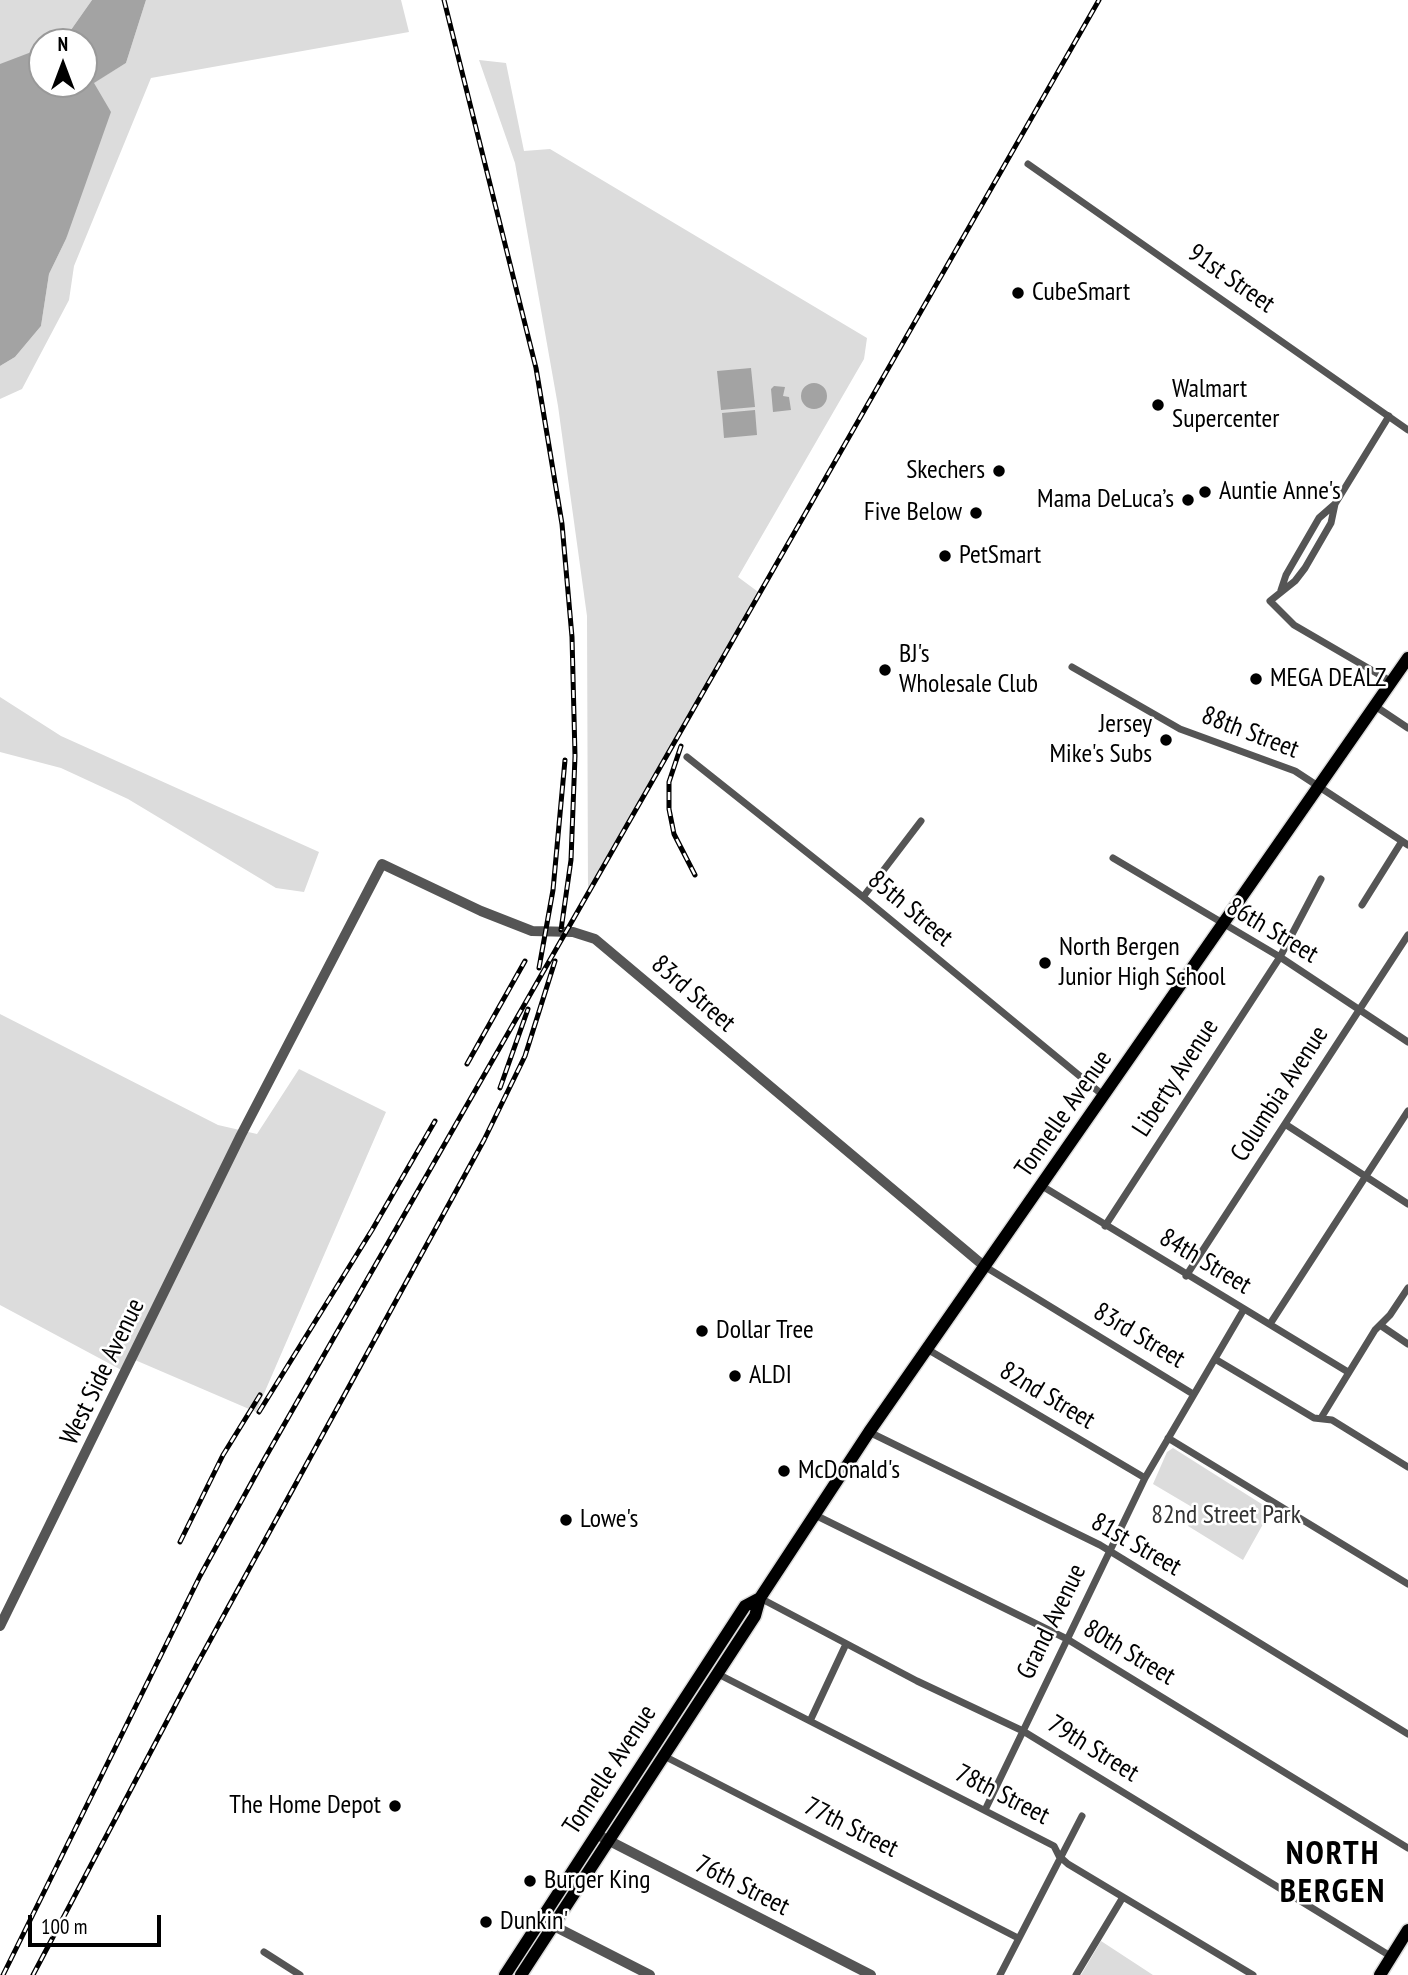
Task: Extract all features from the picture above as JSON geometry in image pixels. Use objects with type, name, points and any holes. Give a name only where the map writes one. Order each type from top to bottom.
[{"type":"main road","name":"Tonnelle Avenue","points":[[520,1975],[718,1674],[755,1616],[760,1598],[869,1432],[1105,1097],[1318,784],[1408,658]]},
{"type":"main road","name":"Tonnelle Avenue","points":[[505,1975],[745,1606],[760,1598]]},
{"type":"main road","points":[[1380,1975],[1408,1930]]},
{"type":"street","name":"91st Street","points":[[1028,164],[1408,430]]},
{"type":"street","points":[[1280,590],[1319,518],[1335,504],[1389,416]]},
{"type":"street","points":[[1335,504],[1331,523],[1305,568],[1295,581],[1280,590],[1270,601],[1294,625],[1392,681]]},
{"type":"street","name":"88th Street","points":[[1072,667],[1180,729],[1273,762],[1318,784],[1405,843]]},
{"type":"street","points":[[1374,705],[1408,728]]},
{"type":"street","name":"85th Street","points":[[687,757],[863,897],[1105,1097]]},
{"type":"street","points":[[863,897],[921,821]]},
{"type":"street","points":[[1362,905],[1405,843]]},
{"type":"street","name":"86th Street","points":[[1113,858],[1280,957],[1408,1042]]},
{"type":"street","name":"83rd Street","points":[[241,1135],[382,864],[481,911],[532,931],[573,932],[595,939],[984,1266],[1193,1394]]},
{"type":"street","name":"Liberty Avenue","points":[[1105,1226],[1280,957],[1321,879]]},
{"type":"street","name":"Columbia Avenue","points":[[1186,1276],[1408,934]]},
{"type":"street","points":[[1270,1324],[1408,1111]]},
{"type":"street","points":[[1285,1124],[1408,1204]]},
{"type":"street","name":"West Side Avenue","points":[[0,1626],[241,1135]]},
{"type":"street","name":"84th Street","points":[[1042,1186],[1186,1276],[1348,1372]]},
{"type":"street","points":[[1321,1418],[1348,1372],[1408,1288]]},
{"type":"street","name":"Grand Avenue","points":[[985,1810],[1145,1478],[1244,1309]]},
{"type":"street","points":[[1380,1325],[1408,1344]]},
{"type":"street","name":"82nd Street","points":[[928,1349],[1145,1478]]},
{"type":"street","name":"83rd Street","points":[[1214,1359],[1314,1418],[1332,1420],[1408,1467]]},
{"type":"street","name":"81st Street","points":[[869,1432],[1110,1551],[1408,1734]]},
{"type":"street","points":[[1168,1438],[1408,1584]]},
{"type":"street","name":"80th Street","points":[[815,1515],[1067,1639],[1408,1849]]},
{"type":"street","name":"79th Street","points":[[760,1598],[845,1644],[1023,1731],[1392,1957]]},
{"type":"street","points":[[810,1720],[845,1644]]},
{"type":"street","name":"78th Street","points":[[718,1674],[1054,1846],[1059,1856],[1253,1975]]},
{"type":"street","name":"77th Street","points":[[664,1756],[1018,1938]]},
{"type":"street","points":[[1000,1975],[1059,1856],[1082,1816]]},
{"type":"street","name":"76th Street","points":[[596,1834],[871,1975]]},
{"type":"street","points":[[1076,1975],[1123,1897]]},
{"type":"street","points":[[552,1925],[650,1975]]},
{"type":"street","points":[[264,1952],[300,1975]]},
{"type":"green space","points":[[0,0],[92,0],[72,28],[28,28],[28,54],[5,65],[0,64]]},
{"type":"green space","points":[[146,0],[401,0],[409,32],[151,78],[74,266],[69,300],[22,389],[0,399],[0,366],[15,357],[41,326],[49,274],[66,239],[90,98],[98,98],[98,80],[126,63]]},
{"type":"green space","points":[[479,60],[506,63],[524,151],[550,149],[867,338],[864,359],[738,577],[761,594],[588,893],[587,616],[558,406],[515,163]]},
{"type":"green space","points":[[0,697],[61,736],[319,852],[304,892],[276,888],[128,799],[61,768],[0,752]]},
{"type":"green space","points":[[0,1014],[218,1125],[257,1134],[299,1069],[386,1112],[256,1412],[135,1360],[127,1373],[0,1305]]},
{"type":"green space","name":"82nd Street Park","points":[[1173,1448],[1268,1508],[1267,1517],[1243,1560],[1188,1526],[1197,1510],[1153,1484],[1167,1452]]},
{"type":"green space","points":[[1101,1941],[1153,1975],[1081,1975]]},
{"type":"shaded area","points":[[92,0],[146,0],[126,63],[98,80],[98,28],[72,28]]},
{"type":"shaded area","points":[[28,53],[28,98],[98,98],[98,90],[111,112],[66,239],[49,274],[41,326],[15,357],[0,366],[0,64]]},
{"type":"shaded area","points":[[751,368],[755,407],[721,410],[717,371]]},
{"type":"shaded area","points":[[814,383],[823,387],[827,396],[823,405],[814,409],[805,405],[801,396],[805,387]]},
{"type":"shaded area","points":[[774,386],[785,387],[783,396],[789,397],[791,410],[773,412],[771,389]]},
{"type":"shaded area","points":[[755,410],[757,435],[724,438],[722,413]]},
{"type":"railway","points":[[444,0],[536,368],[562,524],[572,637],[575,756],[571,860],[561,930]]},
{"type":"railway","points":[[3,1975],[200,1576],[265,1458],[1099,0]]},
{"type":"railway","points":[[681,746],[669,782],[669,809],[674,834],[695,875]]},
{"type":"railway","points":[[539,968],[553,890],[565,760]]},
{"type":"railway","points":[[467,1064],[525,961]]},
{"type":"railway","points":[[33,1975],[196,1666],[484,1140],[525,1056],[555,961]]},
{"type":"railway","points":[[500,1088],[528,1009]]},
{"type":"railway","points":[[259,1412],[372,1230],[435,1121]]},
{"type":"railway","points":[[180,1542],[223,1455],[260,1395]]},
{"type":"place","name":"CubeSmart","points":[[1018,293]]},
{"type":"place","name":"Walmart Supercenter","points":[[1158,405]]},
{"type":"place","name":"Skechers","points":[[999,471]]},
{"type":"place","name":"Auntie Anne's","points":[[1205,492]]},
{"type":"place","name":"Mama DeLuca’s","points":[[1188,500]]},
{"type":"place","name":"Five Below","points":[[976,513]]},
{"type":"place","name":"PetSmart","points":[[945,556]]},
{"type":"place","name":"BJ's Wholesale Club","points":[[885,670]]},
{"type":"place","name":"MEGA DEALZ","points":[[1256,679]]},
{"type":"place","name":"Jersey Mike's Subs","points":[[1166,740]]},
{"type":"place","name":"North Bergen Junior High School","points":[[1045,963]]},
{"type":"place","name":"Dollar Tree","points":[[702,1331]]},
{"type":"place","name":"ALDI","points":[[735,1376]]},
{"type":"place","name":"McDonald's","points":[[784,1471]]},
{"type":"place","name":"Lowe's","points":[[566,1520]]},
{"type":"place","name":"The Home Depot","points":[[395,1806]]},
{"type":"place","name":"Burger King","points":[[530,1881]]},
{"type":"place","name":"Dunkin'","points":[[486,1922]]},
{"type":"district","name":"NORTH BERGEN","points":[[1333,1874]]}]
